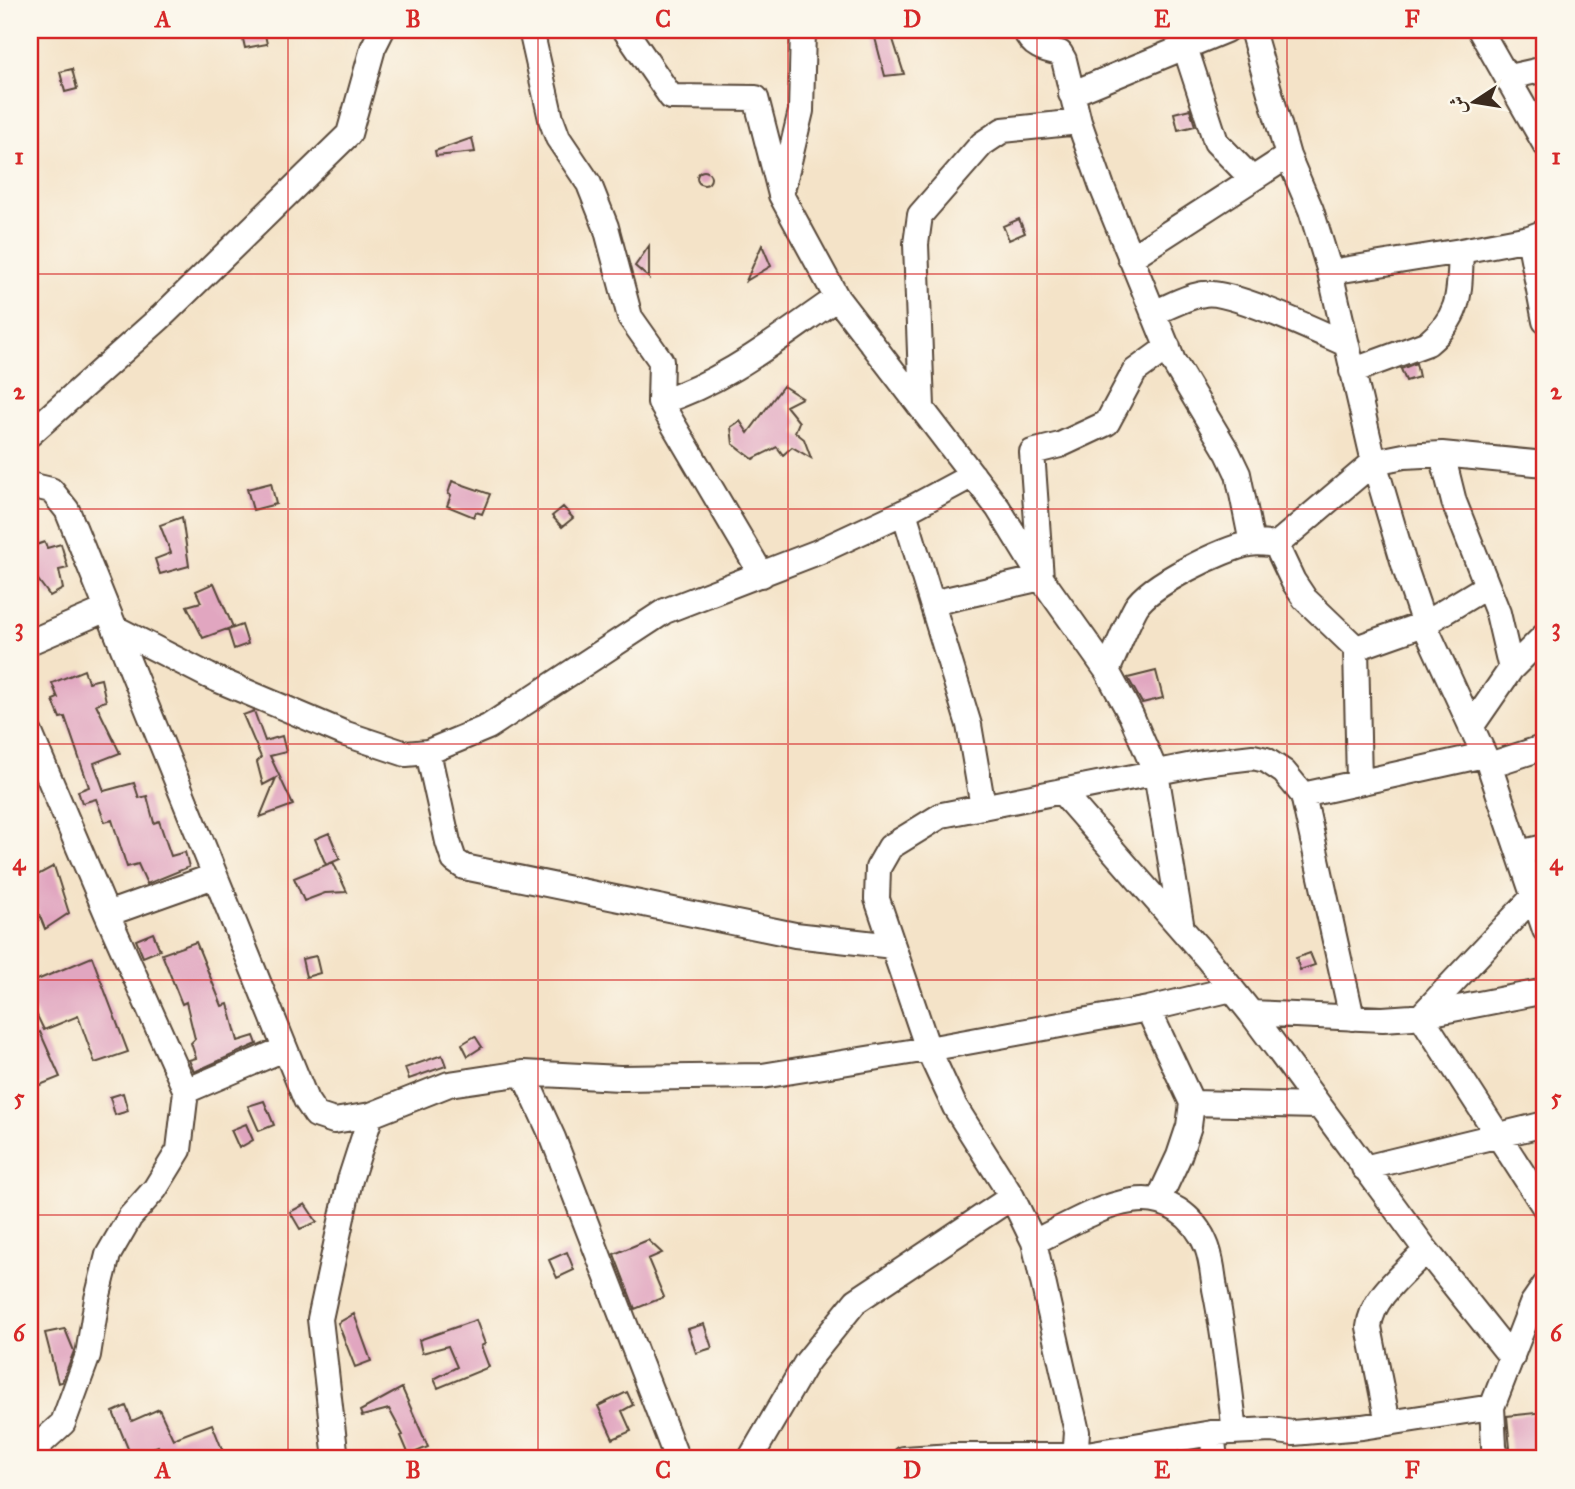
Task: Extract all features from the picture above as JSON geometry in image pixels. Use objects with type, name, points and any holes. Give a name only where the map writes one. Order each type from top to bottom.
[{"type":"street","points":[[30,434],[161,317],[349,134],[373,48],[382,30]]},
{"type":"street","points":[[531,30],[551,119],[558,138],[589,184],[606,227],[630,317],[661,361],[660,402],[762,575]]},
{"type":"street","points":[[625,30],[671,97],[756,98],[781,195],[837,298],[998,508],[1041,578],[1107,671],[1131,715],[1156,772],[1182,929]]},
{"type":"street","points":[[781,195],[801,111],[803,30]]},
{"type":"street","points":[[1025,30],[1037,47],[1060,53],[1064,60],[1079,122],[1130,258],[1173,361],[1238,474],[1264,544],[1305,599],[1356,648],[1359,782]]},
{"type":"street","points":[[1071,94],[1226,30]]},
{"type":"street","points":[[1252,30],[1288,156],[1311,209],[1330,272],[1374,462],[1406,571],[1424,624],[1487,760],[1545,930]]},
{"type":"street","points":[[1480,30],[1545,144]]},
{"type":"street","points":[[1185,47],[1216,142],[1252,179]]},
{"type":"street","points":[[1508,77],[1545,69]]},
{"type":"street","points":[[922,407],[916,244],[920,215],[982,144],[1003,130],[1079,122]]},
{"type":"street","points":[[1130,258],[1288,156]]},
{"type":"street","points":[[1330,272],[1461,251],[1537,235],[1545,321]]},
{"type":"street","points":[[1352,371],[1428,343],[1439,335],[1450,322],[1458,305],[1461,251]]},
{"type":"street","points":[[1153,313],[1203,294],[1215,293],[1276,314],[1346,344]]},
{"type":"street","points":[[660,402],[686,394],[720,378],[837,298]]},
{"type":"street","points":[[1041,578],[1032,452],[1060,445],[1107,423],[1135,371],[1168,347]]},
{"type":"street","points":[[1107,671],[1136,607],[1146,594],[1167,580],[1230,549],[1264,544],[1374,462],[1404,456],[1442,454],[1545,464]]},
{"type":"street","points":[[1442,454],[1454,502],[1498,613],[1511,669]]},
{"type":"street","points":[[30,642],[111,619],[209,676],[346,734],[405,754],[428,752],[488,727],[665,611],[818,552],[904,512],[973,475]]},
{"type":"street","points":[[30,485],[51,490],[67,510],[284,1049],[306,1100],[316,1115],[334,1121],[371,1115],[449,1084],[523,1073],[620,1079],[762,1076],[1148,1009],[1232,989]]},
{"type":"street","points":[[904,512],[969,725],[983,807]]},
{"type":"street","points":[[932,603],[1041,578]]},
{"type":"street","points":[[1356,648],[1424,624],[1487,586]]},
{"type":"street","points":[[1471,727],[1511,669],[1545,635]]},
{"type":"street","points":[[30,733],[186,1091],[178,1150],[155,1189],[130,1217],[108,1255],[97,1299],[88,1356],[63,1423],[30,1452]]},
{"type":"street","points":[[1304,795],[1545,747]]},
{"type":"street","points":[[428,752],[448,842],[454,860],[464,867],[794,935],[893,946]]},
{"type":"street","points":[[1075,1458],[1077,1432],[1034,1242],[1012,1197],[955,1107],[928,1049],[877,899],[878,868],[890,847],[942,814],[1203,763],[1253,757],[1266,760],[1284,772],[1304,795],[1352,1017]]},
{"type":"street","points":[[1061,791],[1232,989],[1426,1250],[1512,1358]]},
{"type":"street","points":[[1518,853],[1545,847]]},
{"type":"street","points":[[107,914],[214,876]]},
{"type":"street","points":[[1421,1016],[1534,897]]},
{"type":"street","points":[[1251,1013],[1383,1019],[1421,1016],[1545,991]]},
{"type":"street","points":[[1148,1009],[1192,1103],[1189,1126],[1180,1156],[1158,1201]]},
{"type":"street","points":[[1421,1016],[1545,1208]]},
{"type":"street","points":[[186,1091],[284,1049]]},
{"type":"street","points":[[523,1073],[554,1138],[677,1459]]},
{"type":"street","points":[[1192,1103],[1319,1106]]},
{"type":"street","points":[[336,1459],[320,1318],[347,1191],[371,1115]]},
{"type":"street","points":[[1364,1168],[1545,1124]]},
{"type":"street","points":[[750,1459],[806,1363],[856,1301],[1012,1197]]},
{"type":"street","points":[[1034,1242],[1110,1205],[1135,1200],[1158,1201],[1176,1206],[1193,1225],[1207,1247],[1223,1329],[1224,1433],[1215,1459]]},
{"type":"street","points":[[1388,1423],[1369,1327],[1370,1315],[1377,1303],[1426,1250]]},
{"type":"street","points":[[1497,1459],[1492,1407],[1512,1358],[1541,1301]]},
{"type":"street","points":[[904,1459],[953,1456],[1075,1458],[1224,1433],[1271,1430],[1293,1433],[1388,1423],[1492,1407]]},
{"type":"building","points":[[241,30],[264,30],[267,44],[245,48]]},
{"type":"building","points":[[873,30],[890,30],[904,74],[885,76]]},
{"type":"building","points":[[72,69],[77,89],[65,92],[60,72]]},
{"type":"building","points":[[1190,109],[1195,126],[1178,130],[1174,113]]},
{"type":"building","points":[[472,138],[475,152],[436,156],[435,151]]},
{"type":"building","points":[[701,171],[707,171],[711,178],[707,185],[701,185],[697,181],[697,175]]},
{"type":"building","points":[[1019,219],[1025,233],[1009,240],[1003,226]]},
{"type":"building","points":[[762,245],[771,266],[746,281]]},
{"type":"building","points":[[649,246],[649,278],[635,266]]},
{"type":"building","points":[[1416,363],[1419,377],[1406,381],[1401,369]]},
{"type":"building","points":[[783,386],[802,398],[786,406],[799,422],[795,432],[804,439],[811,458],[792,447],[783,455],[777,447],[753,459],[733,444],[731,427],[740,421],[748,433]]},
{"type":"building","points":[[452,481],[490,494],[482,514],[476,512],[474,517],[447,506]]},
{"type":"building","points":[[271,483],[276,504],[253,510],[247,489]]},
{"type":"building","points":[[563,507],[573,518],[562,527],[552,516]]},
{"type":"building","points":[[182,517],[189,566],[160,574],[155,559],[171,553],[160,525]]},
{"type":"building","points":[[45,542],[47,548],[61,544],[68,568],[59,570],[63,589],[50,596],[30,569],[30,556],[33,555],[30,547]]},
{"type":"building","points":[[214,583],[233,627],[203,638],[187,606],[201,602],[196,591]]},
{"type":"building","points":[[242,625],[248,644],[234,649],[228,630]]},
{"type":"building","points":[[84,670],[88,682],[101,679],[106,701],[96,704],[120,753],[94,763],[104,791],[134,783],[139,798],[147,796],[154,823],[159,821],[171,856],[185,852],[189,867],[147,884],[138,864],[127,867],[112,820],[105,822],[96,799],[82,803],[78,791],[89,787],[65,717],[60,718],[53,700],[58,698],[52,683]]},
{"type":"building","points":[[1156,671],[1163,698],[1142,703],[1128,678]]},
{"type":"building","points":[[254,711],[265,741],[282,736],[286,752],[270,756],[293,805],[260,817],[276,778],[263,785],[257,762],[261,757],[243,715]]},
{"type":"building","points":[[329,833],[340,859],[326,865],[315,839]]},
{"type":"building","points":[[333,862],[347,892],[325,893],[304,901],[294,878]]},
{"type":"building","points":[[54,866],[69,913],[45,929],[30,892],[30,879]]},
{"type":"building","points":[[153,933],[160,950],[143,957],[136,940]]},
{"type":"building","points":[[196,942],[222,1006],[228,1004],[238,1041],[254,1036],[257,1044],[194,1072],[189,1060],[196,1058],[191,1043],[195,1039],[186,1002],[182,1004],[162,954]]},
{"type":"building","points":[[1310,953],[1315,965],[1300,970],[1296,958]]},
{"type":"building","points":[[316,956],[320,973],[306,977],[302,959]]},
{"type":"building","points":[[92,957],[128,1052],[95,1063],[78,1016],[44,1030],[30,1001],[30,983]]},
{"type":"building","points":[[40,1032],[60,1077],[30,1089],[30,1036]]},
{"type":"building","points":[[475,1036],[482,1047],[468,1056],[462,1044]]},
{"type":"building","points":[[442,1055],[446,1066],[409,1079],[405,1068]]},
{"type":"building","points":[[123,1093],[128,1111],[115,1115],[110,1097]]},
{"type":"building","points":[[264,1101],[274,1125],[259,1131],[248,1106]]},
{"type":"building","points":[[246,1124],[253,1140],[239,1148],[231,1130]]},
{"type":"building","points":[[305,1204],[317,1222],[300,1229],[290,1212]]},
{"type":"building","points":[[648,1240],[662,1253],[648,1259],[664,1297],[635,1309],[614,1254]]},
{"type":"building","points":[[567,1252],[574,1270],[557,1278],[549,1260]]},
{"type":"building","points":[[354,1314],[371,1361],[355,1367],[338,1323]]},
{"type":"building","points":[[476,1320],[485,1344],[481,1346],[489,1367],[438,1388],[434,1379],[457,1367],[448,1346],[422,1353],[419,1340]]},
{"type":"building","points":[[704,1324],[712,1348],[696,1353],[688,1329]]},
{"type":"building","points":[[65,1329],[74,1351],[62,1382],[58,1383],[45,1333]]},
{"type":"building","points":[[402,1388],[428,1447],[409,1455],[401,1436],[403,1435],[389,1409],[362,1416],[360,1411]]},
{"type":"building","points":[[627,1392],[633,1405],[622,1411],[631,1431],[613,1439],[598,1406]]},
{"type":"building","points":[[126,1406],[132,1421],[159,1409],[173,1439],[212,1424],[226,1459],[186,1459],[184,1454],[163,1459],[158,1446],[131,1456],[113,1412]]},
{"type":"building","points":[[1545,1412],[1545,1459],[1511,1459],[1507,1416]]}]
